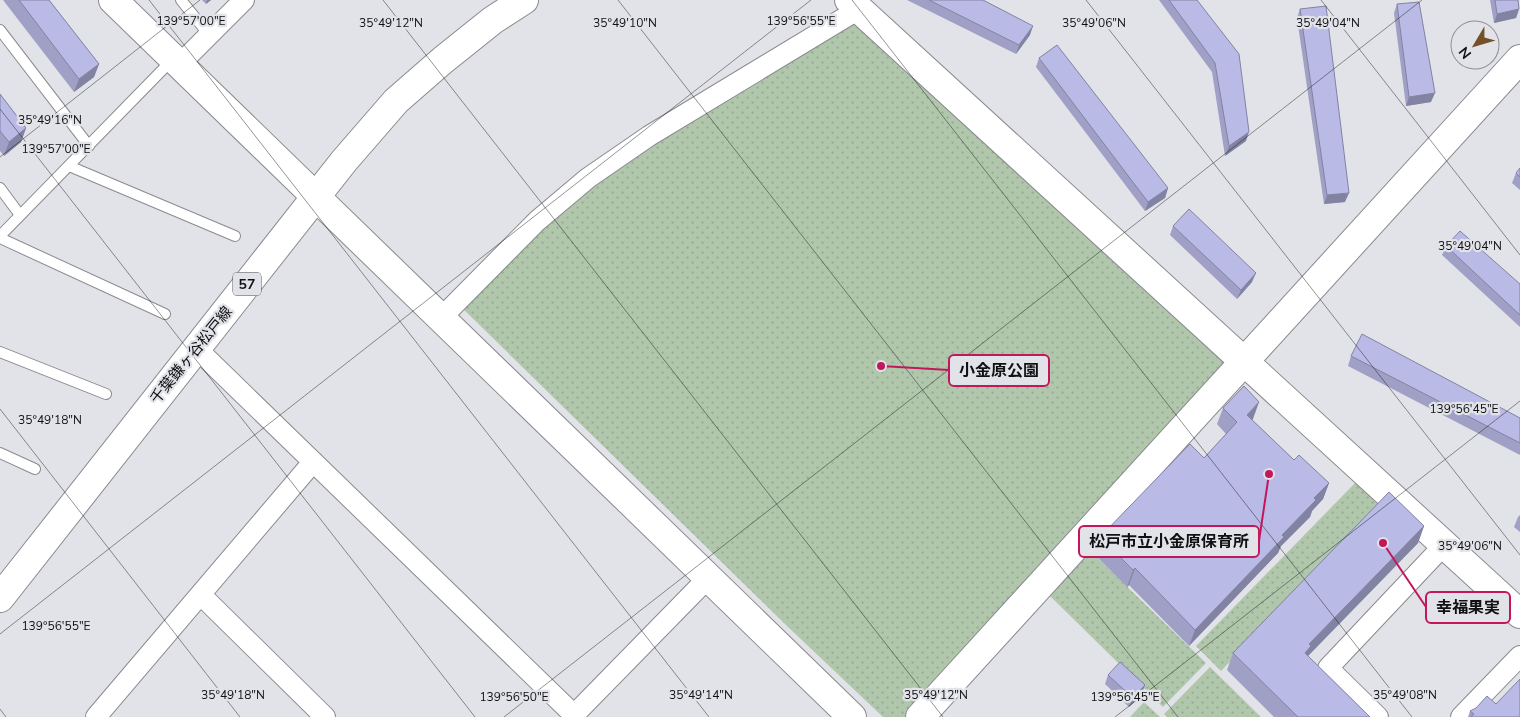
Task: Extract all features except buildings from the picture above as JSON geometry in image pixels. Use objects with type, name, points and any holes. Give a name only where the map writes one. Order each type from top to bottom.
[{"type":"street","points":[[113,0],[852,717]]},
{"type":"street","points":[[176,61],[210,36],[244,0]]},
{"type":"street","name":"千葉鎌ヶ谷松戸線","points":[[0,598],[315,197],[396,102],[443,60],[493,20],[524,0]]},
{"type":"street","points":[[441,318],[537,221],[588,178],[649,136],[854,5],[1520,614]]},
{"type":"street","points":[[920,717],[1520,58]]},
{"type":"street","points":[[196,348],[574,716],[709,577]]},
{"type":"street","points":[[96,717],[313,462]]},
{"type":"street","points":[[1378,717],[1328,668],[1444,544]]},
{"type":"street","points":[[201,595],[325,717]]},
{"type":"street","points":[[1461,717],[1520,656]]},
{"type":"lane","points":[[181,0],[210,36]]},
{"type":"lane","points":[[0,30],[88,146]]},
{"type":"lane","points":[[165,314],[0,237],[88,146],[176,61]]},
{"type":"lane","points":[[69,166],[234,236]]},
{"type":"lane","points":[[0,188],[20,215]]},
{"type":"lane","points":[[0,352],[106,394]]},
{"type":"lane","points":[[0,453],[35,469]]},
{"type":"green space","points":[[859,9],[1245,361],[920,717],[883,717],[786,625],[456,302],[562,200]]},
{"type":"green space","points":[[1357,481],[1383,502],[1221,671],[1196,646]]},
{"type":"green space","points":[[1087,548],[1206,663],[1163,707],[1049,595]]},
{"type":"green space","points":[[1210,667],[1261,717],[1167,717],[1164,714]]},
{"type":"green space","points":[[1144,702],[1160,717],[1130,717]]},
{"type":"place","name":"小金原公園","points":[[881,366]]},
{"type":"place","name":"松戸市立小金原保育所","points":[[1269,474]]},
{"type":"place","name":"幸福果実","points":[[1383,543]]}]
